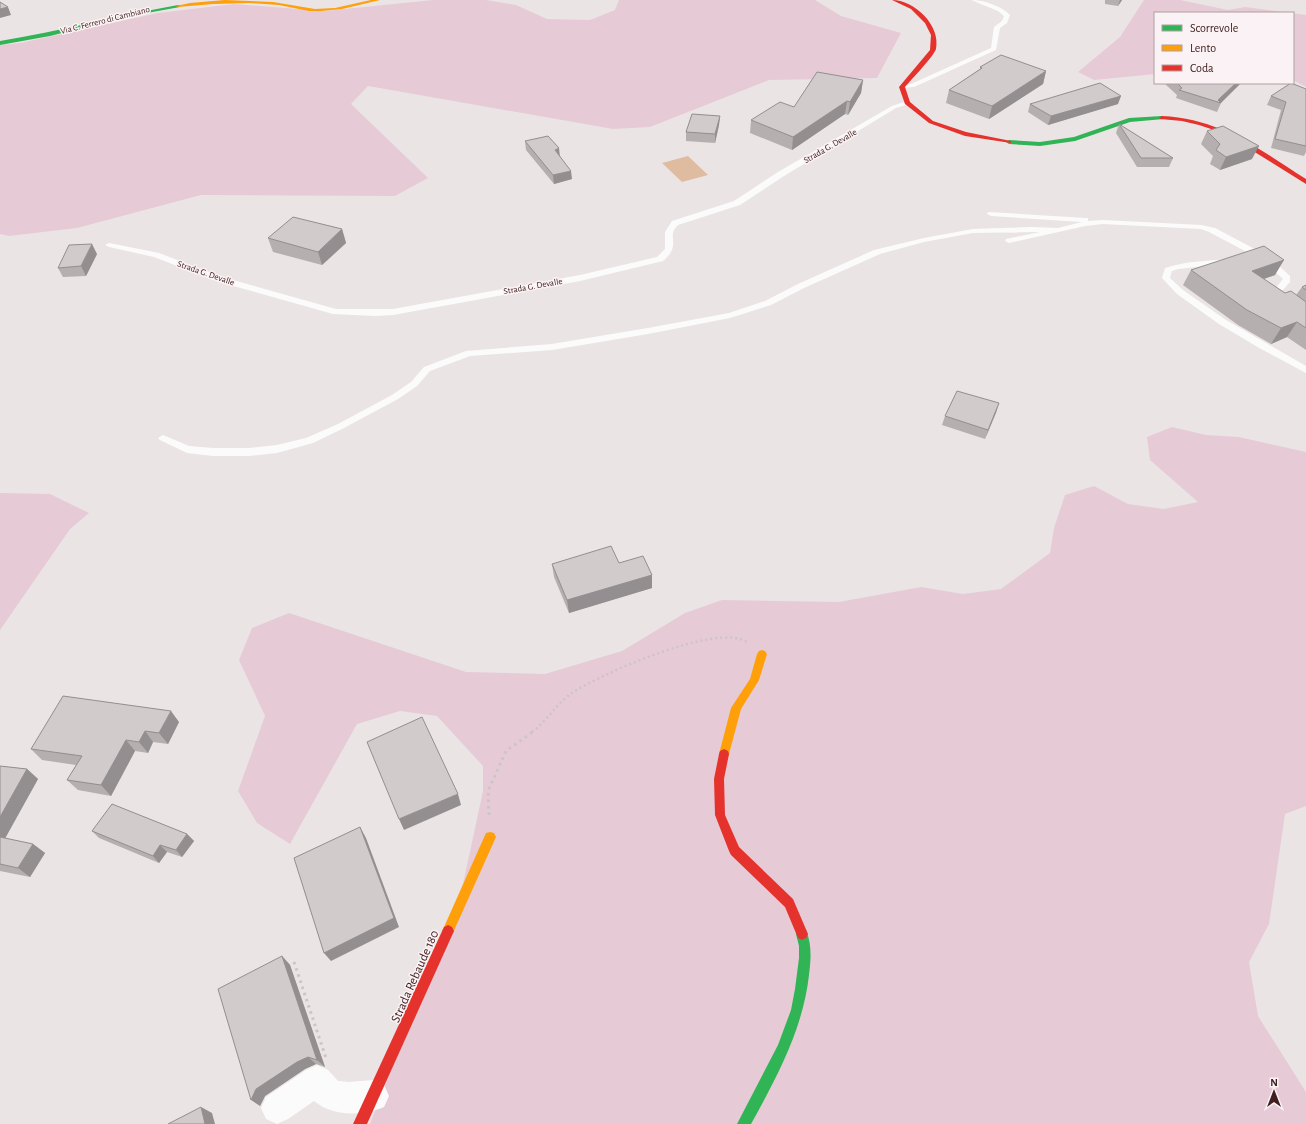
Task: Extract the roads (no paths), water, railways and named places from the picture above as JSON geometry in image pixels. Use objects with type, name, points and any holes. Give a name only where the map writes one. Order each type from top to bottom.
[{"type":"street","name":"Via C. Ferrero di Cambiano","points":[[0,43],[34,38],[157,8],[246,1],[283,4],[312,10],[336,8],[378,0]]},
{"type":"street","points":[[894,0],[913,8],[927,22],[934,35],[933,50],[902,87],[907,104],[931,122],[966,134],[999,141],[1040,144],[1075,139],[1129,120],[1170,118],[1200,122],[1230,135],[1306,182]]},
{"type":"street","points":[[744,1124],[780,1058],[795,1019],[803,982],[806,943],[789,903],[735,851],[720,815],[719,779],[726,744],[736,708],[754,680],[762,654]]},
{"type":"street","name":"Strada Rebaude 180","points":[[360,1124],[490,837]]},
{"type":"street","points":[[277,1108],[318,1081],[323,1090],[336,1097],[373,1096]]},
{"type":"lane","points":[[902,87],[912,86],[994,49],[997,27],[1005,22],[1007,15],[1000,10],[974,0]]},
{"type":"lane","name":"Strada G. Devalle","points":[[109,245],[156,255],[219,279],[336,312],[393,312],[580,278],[660,259],[667,254],[670,249],[668,231],[669,227],[675,223],[737,203],[781,174],[867,125],[894,107],[907,104]]},
{"type":"lane","points":[[991,214],[1201,227],[1212,230],[1265,258],[1287,278],[1286,282],[1277,292],[1279,297],[1306,318]]},
{"type":"lane","points":[[1009,241],[1085,224],[1103,222]]},
{"type":"lane","points":[[163,438],[187,449],[213,452],[249,452],[277,449],[309,441],[341,426],[414,384],[427,368],[469,353],[552,347],[648,331],[730,315],[768,303],[801,286],[877,252],[924,240],[973,231],[1031,229],[1057,230]]},
{"type":"lane","points":[[1265,258],[1240,259],[1180,266],[1168,270],[1166,278],[1177,290],[1222,322],[1306,370]]}]
